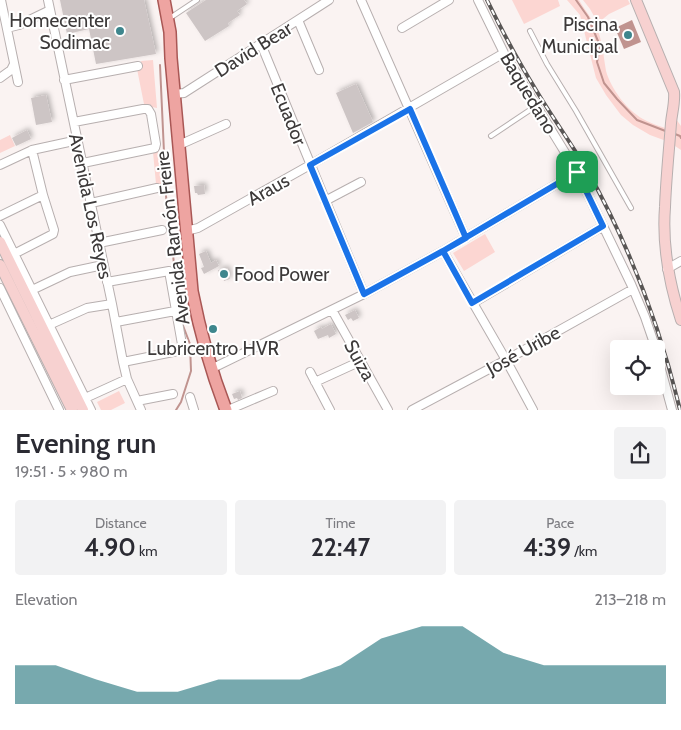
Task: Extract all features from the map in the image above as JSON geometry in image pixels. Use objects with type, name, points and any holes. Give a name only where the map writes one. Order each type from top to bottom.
[{"type":"main road","name":"Avenida Ramón Freire","points":[[157,0],[163,34],[171,58]]},
{"type":"main road","name":"Avenida Ramón Freire","points":[[164,0],[170,32],[192,291],[211,369],[227,410]]},
{"type":"main road","points":[[636,0],[672,87],[674,102],[664,207],[665,250],[667,269],[681,320]]},
{"type":"main road","points":[[0,242],[11,256],[82,403]]},
{"type":"main road","points":[[0,265],[8,301],[72,410]]},
{"type":"street","points":[[1,0],[18,82]]},
{"type":"street","name":"Avenida Los Reyes","points":[[48,0],[123,362],[127,379],[139,406]]},
{"type":"street","name":"David Bear","points":[[175,94],[184,93],[329,0]]},
{"type":"street","points":[[361,0],[466,238]]},
{"type":"street","points":[[402,28],[448,0]]},
{"type":"street","name":"Baquedano","points":[[478,0],[504,53],[577,172],[633,289],[653,340]]},
{"type":"street","points":[[7,28],[50,10]]},
{"type":"street","points":[[298,20],[319,70]]},
{"type":"street","name":"Ecuador","points":[[261,44],[364,294]]},
{"type":"street","name":"Araus","points":[[186,231],[195,229],[310,165],[504,53]]},
{"type":"street","points":[[0,78],[11,70],[14,64]]},
{"type":"street","points":[[64,80],[138,66]]},
{"type":"street","points":[[74,122],[143,108],[148,109],[151,114],[155,148],[83,163]]},
{"type":"street","points":[[179,145],[226,124]]},
{"type":"street","points":[[0,166],[32,150],[78,140]]},
{"type":"street","points":[[11,256],[52,234],[54,230],[32,150]]},
{"type":"street","points":[[211,369],[364,294],[466,238],[577,172]]},
{"type":"street","points":[[325,200],[361,182]]},
{"type":"street","points":[[91,203],[157,188]]},
{"type":"street","points":[[0,216],[43,195]]},
{"type":"street","points":[[0,225],[11,256],[32,290],[49,325],[82,403]]},
{"type":"street","points":[[472,303],[603,226]]},
{"type":"street","points":[[99,243],[162,230]]},
{"type":"street","points":[[443,251],[533,410]]},
{"type":"street","points":[[667,269],[681,261]]},
{"type":"street","points":[[32,290],[70,272],[104,265]]},
{"type":"street","points":[[107,282],[169,271],[183,350],[123,362]]},
{"type":"street","points":[[0,288],[8,301],[59,410]]},
{"type":"street","name":"José Uribe","points":[[412,410],[633,289]]},
{"type":"street","points":[[49,325],[87,308],[112,304]]},
{"type":"street","name":"Suiza","points":[[332,310],[388,410]]},
{"type":"street","points":[[116,322],[175,311]]},
{"type":"street","points":[[315,382],[362,361]]},
{"type":"street","points":[[310,372],[330,410]]},
{"type":"street","points":[[82,403],[127,379]]},
{"type":"street","name":"Baquedano","points":[[665,385],[671,409]]},
{"type":"street","points":[[60,388],[91,410]]},
{"type":"street","points":[[227,410],[273,390]]},
{"type":"street","points":[[131,410],[173,394]]},
{"type":"street","points":[[190,397],[194,410]]},
{"type":"lane","points":[[168,20],[197,0]]},
{"type":"lane","points":[[530,31],[547,64],[631,208]]},
{"type":"lane","points":[[491,136],[536,106]]},
{"type":"shaded area","points":[[512,0],[558,0],[560,6],[524,24]]},
{"type":"shaded area","points":[[567,0],[579,0],[596,27],[601,41],[608,78],[620,98],[643,119],[675,132],[676,119],[681,126],[681,150],[669,142],[650,135],[621,115],[596,78],[580,15]]},
{"type":"shaded area","points":[[583,0],[628,0],[630,4],[609,14],[598,23]]},
{"type":"shaded area","name":"Piscina Municipal","points":[[632,20],[641,42],[624,49],[615,28]]},
{"type":"shaded area","points":[[153,60],[157,108],[144,104],[137,69],[142,68],[141,61]]},
{"type":"shaded area","points":[[10,135],[15,146],[0,153],[0,140]]},
{"type":"shaded area","points":[[159,150],[162,185],[156,184],[153,152]]},
{"type":"shaded area","points":[[485,234],[495,252],[464,271],[453,253]]},
{"type":"shaded area","points":[[119,391],[125,403],[111,410],[101,410],[97,402]]},
{"type":"building","name":"Homecenter Sodimac","points":[[60,0],[144,0],[156,54],[96,64],[89,29],[67,34]]},
{"type":"building","points":[[206,0],[244,0],[247,4],[237,11],[240,15],[228,23],[229,26],[205,41],[186,13]]},
{"type":"building","points":[[356,84],[373,122],[353,133],[336,93]]},
{"type":"building","points":[[46,95],[52,122],[36,125],[31,98]]},
{"type":"building","points":[[27,130],[31,139],[16,146],[12,138]]},
{"type":"building","points":[[204,185],[205,194],[198,195],[195,193],[194,186]]},
{"type":"building","points":[[206,251],[211,263],[216,260],[219,266],[204,274],[201,268],[204,267],[199,254]]},
{"type":"building","name":"Food Power","points":[[227,268],[230,279],[224,281],[223,277],[220,278],[218,270]]},
{"type":"building","points":[[355,310],[359,318],[353,321],[351,318],[348,320],[345,315]]},
{"type":"building","points":[[331,324],[336,334],[329,338],[328,335],[318,339],[314,331]]},
{"type":"building","points":[[240,391],[242,398],[234,399],[232,394]]},
{"type":"waterway","points":[[576,0],[588,17],[600,46],[597,62],[604,83],[637,120],[668,132]]},
{"type":"waterway","points":[[160,65],[166,196],[182,323],[190,344],[191,371],[181,402],[176,410]]},
{"type":"waterway","points":[[675,134],[681,138]]},
{"type":"railway","points":[[487,0],[523,68],[587,170],[616,227],[630,257],[653,317],[680,410]]},
{"type":"place","name":"Homecenter Sodimac","points":[[120,31]]},
{"type":"place","name":"Piscina Municipal","points":[[628,35]]},
{"type":"place","name":"Food Power","points":[[224,274]]},
{"type":"place","name":"Lubricentro HVR","points":[[213,329]]},
{"type":"route","points":[[577,172],[466,238],[364,294],[310,165],[410,109],[466,238],[443,251],[472,303],[603,226],[577,172]]}]
